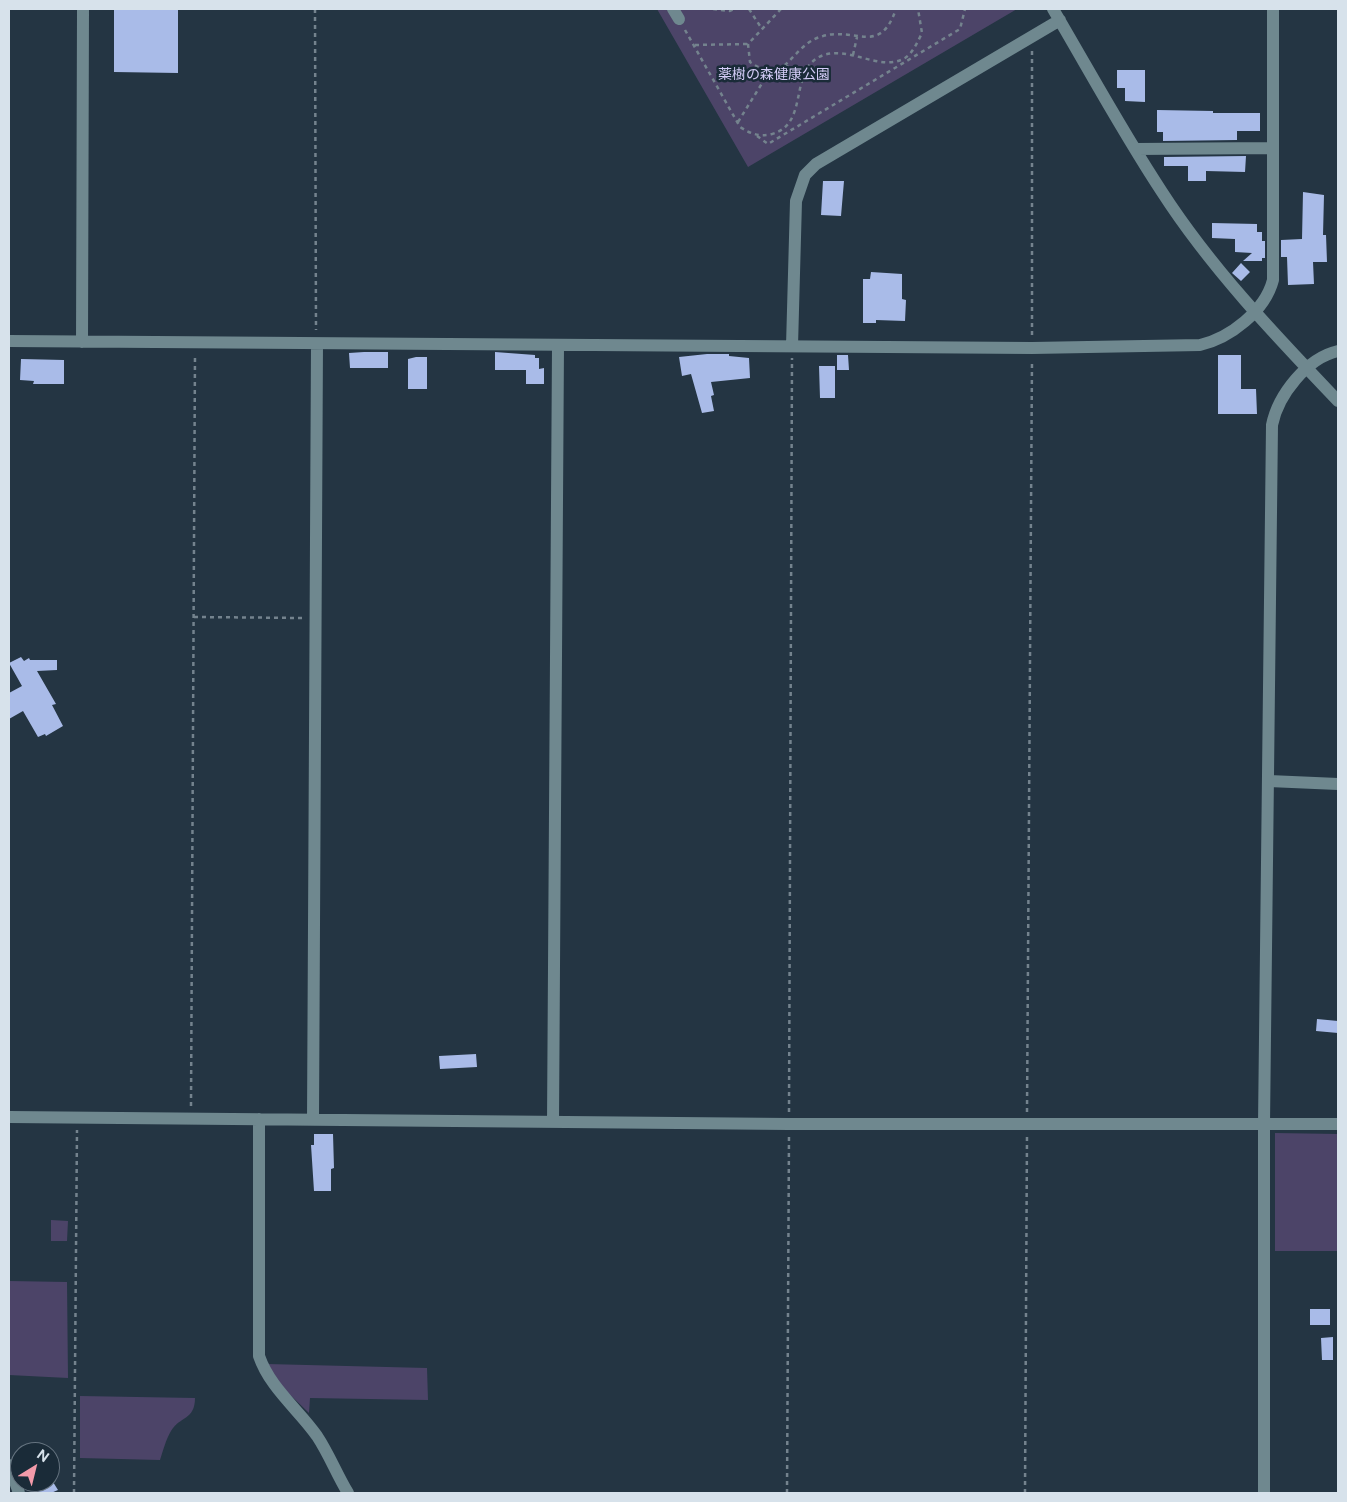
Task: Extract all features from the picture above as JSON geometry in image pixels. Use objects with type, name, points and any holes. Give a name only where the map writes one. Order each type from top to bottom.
[{"type":"street","points":[[82,342],[83,9]]},
{"type":"street","points":[[9,341],[1032,348],[1200,346],[1214,342],[1228,334],[1255,310],[1266,299],[1274,280],[1273,9]]},
{"type":"street","points":[[792,346],[796,202],[805,175],[816,164],[1032,36],[1057,14],[1162,192],[1206,252],[1255,310],[1338,401]]},
{"type":"street","points":[[1136,148],[1273,148]]},
{"type":"street","points":[[313,1118],[317,344]]},
{"type":"street","points":[[553,1122],[558,346]]},
{"type":"street","points":[[1264,1493],[1264,1124],[1272,425],[1278,402],[1320,357],[1338,351]]},
{"type":"street","points":[[1269,781],[1338,784]]},
{"type":"street","points":[[9,1117],[313,1118],[789,1124],[1338,1124]]},
{"type":"street","points":[[259,1119],[259,1356],[264,1370],[272,1382],[317,1436],[348,1493]]},
{"type":"street","points":[[9,1466],[19,1493]]},
{"type":"path","points":[[315,9],[317,344]]},
{"type":"path","points":[[713,9],[730,11],[734,9]]},
{"type":"path","points":[[749,9],[762,29]]},
{"type":"path","points":[[694,45],[748,44],[781,9]]},
{"type":"path","points":[[748,44],[750,62],[769,72],[780,70],[807,44],[823,36],[857,38],[876,36],[886,29],[896,9]]},
{"type":"path","points":[[756,135],[766,136],[780,132],[791,122],[804,76],[808,67],[819,57],[834,54],[853,55],[877,61],[894,62],[906,57],[922,33],[918,9]]},
{"type":"path","points":[[676,14],[740,127],[768,144],[960,29],[966,9]]},
{"type":"path","points":[[1025,1493],[1032,36]]},
{"type":"path","points":[[853,55],[857,38]]},
{"type":"path","points":[[785,64],[804,76]]},
{"type":"path","points":[[738,122],[769,72]]},
{"type":"path","points":[[191,1118],[196,343]]},
{"type":"path","points":[[787,1493],[792,346]]},
{"type":"path","points":[[194,617],[315,618]]},
{"type":"path","points":[[74,1493],[77,1117]]},
{"type":"green space","name":"薬樹の森健康公園","points":[[657,9],[1017,9],[748,167]]},
{"type":"green space","points":[[1275,1133],[1338,1134],[1338,1251],[1275,1251]]},
{"type":"green space","points":[[51,1220],[68,1221],[67,1241],[51,1241]]},
{"type":"green space","points":[[9,1281],[67,1282],[68,1378],[9,1375]]},
{"type":"green space","points":[[267,1364],[427,1368],[428,1400],[310,1398],[309,1413],[279,1384]]},
{"type":"green space","points":[[80,1396],[195,1398],[193,1410],[171,1431],[160,1460],[80,1458]]},
{"type":"building","points":[[114,9],[178,9],[178,73],[114,72]]},
{"type":"building","points":[[1117,70],[1145,70],[1145,102],[1125,101],[1125,88],[1117,88]]},
{"type":"building","points":[[1157,110],[1260,113],[1260,131],[1237,131],[1237,140],[1163,141],[1163,132],[1157,132]]},
{"type":"building","points":[[1246,156],[1245,172],[1206,171],[1206,181],[1188,181],[1188,166],[1164,166],[1164,157]]},
{"type":"building","points":[[823,181],[844,181],[841,216],[821,215]]},
{"type":"building","points":[[1303,192],[1324,195],[1323,235],[1326,235],[1327,262],[1313,262],[1314,284],[1288,285],[1287,257],[1281,257],[1281,240],[1302,239]]},
{"type":"building","points":[[1212,223],[1257,224],[1257,232],[1262,232],[1262,241],[1265,241],[1265,258],[1262,258],[1262,261],[1243,261],[1252,253],[1235,252],[1235,239],[1212,238]]},
{"type":"building","points":[[1241,263],[1250,272],[1241,281],[1232,273]]},
{"type":"building","points":[[871,272],[902,274],[902,299],[906,300],[905,321],[876,320],[876,323],[863,323],[863,279],[870,279]]},
{"type":"building","points":[[388,352],[388,368],[350,368],[349,353]]},
{"type":"building","points":[[495,352],[535,355],[535,358],[539,358],[539,369],[544,368],[544,384],[526,384],[526,370],[495,370]]},
{"type":"building","points":[[729,354],[729,356],[749,358],[750,378],[711,382],[714,395],[711,396],[714,411],[702,413],[691,374],[682,376],[679,357]]},
{"type":"building","points":[[837,355],[848,355],[849,370],[837,370]]},
{"type":"building","points":[[1218,355],[1241,355],[1241,389],[1256,389],[1257,414],[1218,414]]},
{"type":"building","points":[[427,357],[427,389],[408,389],[408,359]]},
{"type":"building","points":[[21,359],[64,360],[64,384],[33,384],[34,381],[20,380]]},
{"type":"building","points":[[819,366],[835,366],[835,398],[820,398]]},
{"type":"building","points":[[21,657],[24,661],[29,658],[30,660],[57,660],[57,670],[37,671],[56,704],[52,705],[63,726],[46,736],[45,734],[38,737],[23,711],[9,719],[9,693],[22,686],[9,663]]},
{"type":"building","points":[[1317,1019],[1338,1021],[1338,1033],[1316,1031]]},
{"type":"building","points":[[476,1054],[477,1067],[440,1069],[439,1056]]},
{"type":"building","points":[[314,1134],[333,1134],[334,1168],[331,1169],[331,1191],[314,1191],[311,1145],[314,1145]]},
{"type":"building","points":[[1310,1309],[1330,1309],[1330,1325],[1310,1325]]},
{"type":"building","points":[[1333,1337],[1333,1360],[1322,1360],[1321,1338]]}]
